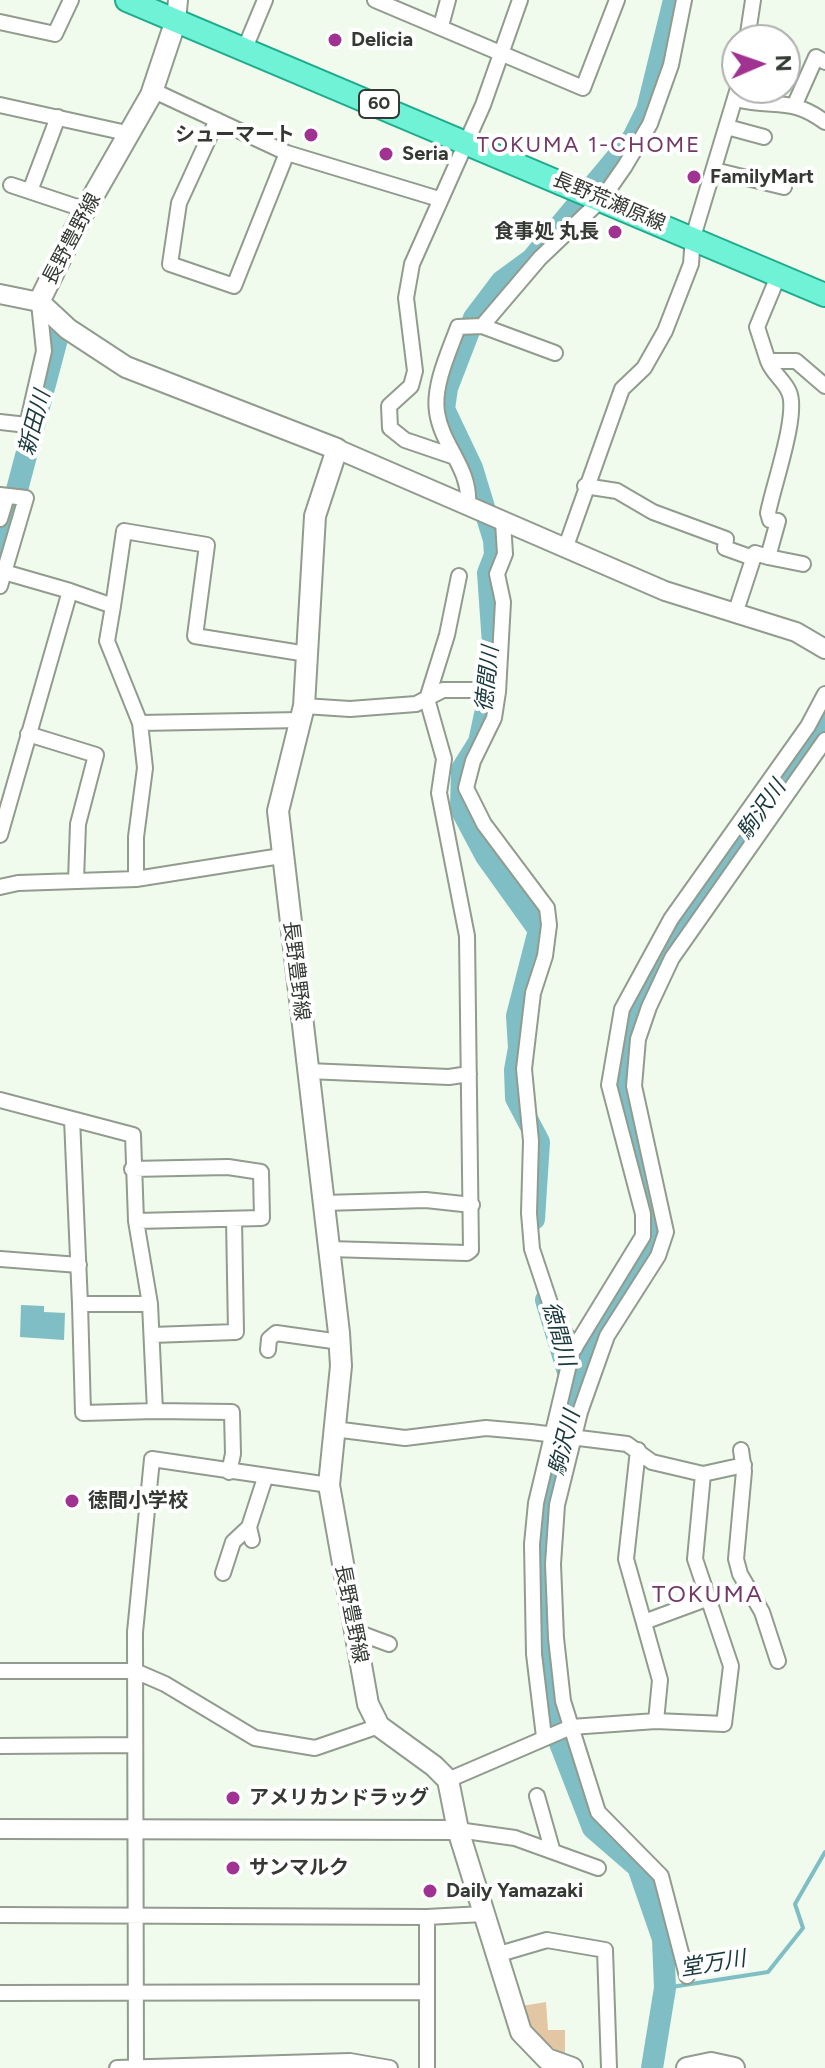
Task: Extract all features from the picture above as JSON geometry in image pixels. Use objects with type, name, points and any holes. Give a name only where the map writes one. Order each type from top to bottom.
[{"type":"main road","name":"長野荒瀬原線","points":[[127,0],[177,10],[245,48],[825,295]]},
{"type":"main road","name":"長野豊野線","points":[[177,10],[152,90],[39,302],[68,329],[126,367],[337,449],[315,516],[302,713],[278,811],[340,1342],[329,1485],[368,1704],[379,1726]]},
{"type":"main road","points":[[379,1726],[448,1780],[458,1830],[521,2032],[546,2064],[572,2068]]},
{"type":"main road","points":[[687,2068],[711,2063],[734,2068]]},
{"type":"street","points":[[0,22],[55,34],[71,0]]},
{"type":"street","points":[[245,48],[265,0]]},
{"type":"street","points":[[375,0],[583,88],[617,0]]},
{"type":"street","points":[[441,26],[448,0]]},
{"type":"street","points":[[455,457],[405,440],[390,428],[389,406],[411,386],[415,371],[406,298],[412,264],[467,140],[520,0]]},
{"type":"street","points":[[481,326],[593,196],[650,124],[671,65],[684,0]]},
{"type":"street","points":[[749,24],[753,0]]},
{"type":"street","points":[[801,91],[816,57],[825,62]]},
{"type":"street","points":[[152,90],[287,153],[439,199]]},
{"type":"street","points":[[565,549],[622,389],[644,368],[665,331],[691,264],[693,237],[734,104]]},
{"type":"street","points":[[795,104],[825,122]]},
{"type":"street","points":[[0,105],[131,134]]},
{"type":"street","points":[[30,191],[58,117]]},
{"type":"street","points":[[217,120],[179,203],[170,264],[234,286],[287,153]]},
{"type":"street","points":[[727,127],[764,137]]},
{"type":"street","points":[[714,170],[784,187]]},
{"type":"street","points":[[11,185],[86,210]]},
{"type":"street","points":[[735,614],[778,521],[770,520],[768,513],[792,423],[789,391],[773,374],[757,327],[779,274]]},
{"type":"street","points":[[0,294],[39,302],[44,351],[27,425],[0,422]]},
{"type":"street","points":[[471,507],[469,487],[442,432],[436,409],[441,378],[458,327],[481,326],[555,353]]},
{"type":"street","points":[[768,361],[796,361],[825,386]]},
{"type":"street","points":[[337,449],[665,591],[796,632],[825,649]]},
{"type":"street","points":[[585,486],[617,491],[653,512],[726,539],[725,548],[761,558],[803,564]]},
{"type":"street","points":[[0,519],[3,496],[26,498],[2,579],[70,591],[113,606]]},
{"type":"street","points":[[498,520],[505,554],[497,574],[503,602],[491,691],[494,718],[473,761],[466,788],[484,824],[547,908],[549,925],[545,956],[533,993],[524,1069],[531,1141],[529,1213],[532,1249],[556,1321],[574,1350]]},
{"type":"street","points":[[136,879],[136,837],[145,768],[140,723],[107,641],[124,531],[207,545],[195,636],[307,654]]},
{"type":"street","points":[[329,1249],[467,1253],[471,1250],[467,936],[439,793],[444,759],[427,699],[447,635],[459,576]]},
{"type":"street","points":[[0,835],[70,591]]},
{"type":"street","points":[[140,723],[416,704],[443,690],[491,691]]},
{"type":"street","points":[[547,1736],[534,1654],[532,1544],[536,1503],[565,1373],[574,1350],[643,1236],[643,1214],[609,1085],[622,1009],[671,919],[808,726],[825,694]]},
{"type":"street","points":[[28,734],[96,755],[78,824],[76,880]]},
{"type":"street","points":[[687,1976],[661,1876],[598,1812],[568,1728],[556,1638],[553,1564],[557,1505],[580,1412],[607,1336],[658,1256],[666,1232],[634,1086],[638,1039],[649,1007],[672,958],[825,740]]},
{"type":"street","points":[[0,887],[76,880],[136,879],[281,856]]},
{"type":"street","points":[[308,1071],[449,1077],[469,1074]]},
{"type":"street","points":[[0,1100],[133,1135],[136,1221],[150,1304],[155,1411]]},
{"type":"street","points":[[72,1119],[83,1413],[232,1412],[233,1454],[229,1472]]},
{"type":"street","points":[[132,1169],[228,1167],[261,1172],[262,1218],[136,1221]]},
{"type":"street","points":[[324,1203],[426,1200],[472,1205]]},
{"type":"street","points":[[152,1335],[236,1332],[234,1219]]},
{"type":"street","points":[[0,1259],[79,1265]]},
{"type":"street","points":[[80,1304],[150,1304]]},
{"type":"street","points":[[268,1350],[269,1339],[276,1333],[340,1342]]},
{"type":"street","points":[[334,1429],[405,1438],[486,1428],[627,1444],[652,1462],[703,1474],[744,1465]]},
{"type":"street","points":[[638,1450],[626,1559],[660,1680],[656,1721]]},
{"type":"street","points":[[741,1450],[744,1465],[736,1559],[740,1574],[762,1612],[778,1661]]},
{"type":"street","points":[[136,2067],[135,1671],[152,1459],[329,1485]]},
{"type":"street","points":[[448,1780],[568,1728],[656,1721],[724,1724],[731,1666],[695,1559],[703,1474]]},
{"type":"street","points":[[223,1573],[233,1542],[250,1533],[265,1478]]},
{"type":"street","points":[[644,1622],[709,1598]]},
{"type":"street","points":[[354,1631],[389,1644]]},
{"type":"street","points":[[0,1671],[135,1671],[165,1684],[255,1738],[315,1748],[379,1726]]},
{"type":"street","points":[[0,1746],[135,1745]]},
{"type":"street","points":[[537,1796],[552,1849]]},
{"type":"street","points":[[0,1829],[458,1830],[515,1838],[598,1868]]},
{"type":"street","points":[[0,1915],[427,1917],[483,1914]]},
{"type":"street","points":[[427,1917],[427,2068]]},
{"type":"street","points":[[496,1955],[547,1940],[605,1950],[609,2068]]},
{"type":"street","points":[[0,1993],[426,1992]]},
{"type":"street","points":[[117,2068],[350,2061],[390,2068]]},
{"type":"shaded area","points":[[546,2002],[548,2030],[565,2030],[565,2057],[535,2034],[522,2006]]},
{"type":"water","points":[[21,1305],[44,1306],[44,1312],[65,1313],[64,1340],[20,1337]]},
{"type":"waterway","name":"徳間川","points":[[534,1219],[539,1142],[516,1098],[515,1070],[519,1048],[517,1016],[539,930],[486,856],[461,809],[462,769],[479,742],[487,705],[493,644],[488,573],[495,555],[494,540],[472,468],[444,409],[447,388],[474,318],[502,281],[532,259],[633,138],[647,110],[674,0]]},
{"type":"waterway","name":"新田川","points":[[0,554],[57,339]]},
{"type":"waterway","name":"駒沢川","points":[[652,2068],[665,1988],[663,1939],[638,1867],[593,1828],[551,1720],[543,1639],[550,1502],[583,1371],[623,1286],[650,1252],[653,1212],[632,1140],[620,1074],[631,1027],[663,951],[825,720]]},
{"type":"waterway","name":"徳間川","points":[[546,1300],[576,1398]]},
{"type":"waterway","name":"堂万川","points":[[665,1988],[768,1972],[803,1928],[795,1904],[825,1852]]},
{"type":"place","name":"Delicia","points":[[335,40]]},
{"type":"place","name":"シューマート","points":[[311,135]]},
{"type":"place","name":"Seria","points":[[386,154]]},
{"type":"place","name":"FamilyMart","points":[[694,177]]},
{"type":"place","name":"食事処 丸長","points":[[615,232]]},
{"type":"place","name":"徳間小学校","points":[[72,1501]]},
{"type":"place","name":"アメリカンドラッグ","points":[[233,1798]]},
{"type":"place","name":"サンマルク","points":[[233,1868]]},
{"type":"place","name":"Daily Yamazaki","points":[[430,1891]]},
{"type":"district","name":"TOKUMA 1-CHOME","points":[[589,146]]},
{"type":"district","name":"TOKUMA","points":[[708,1595]]}]
